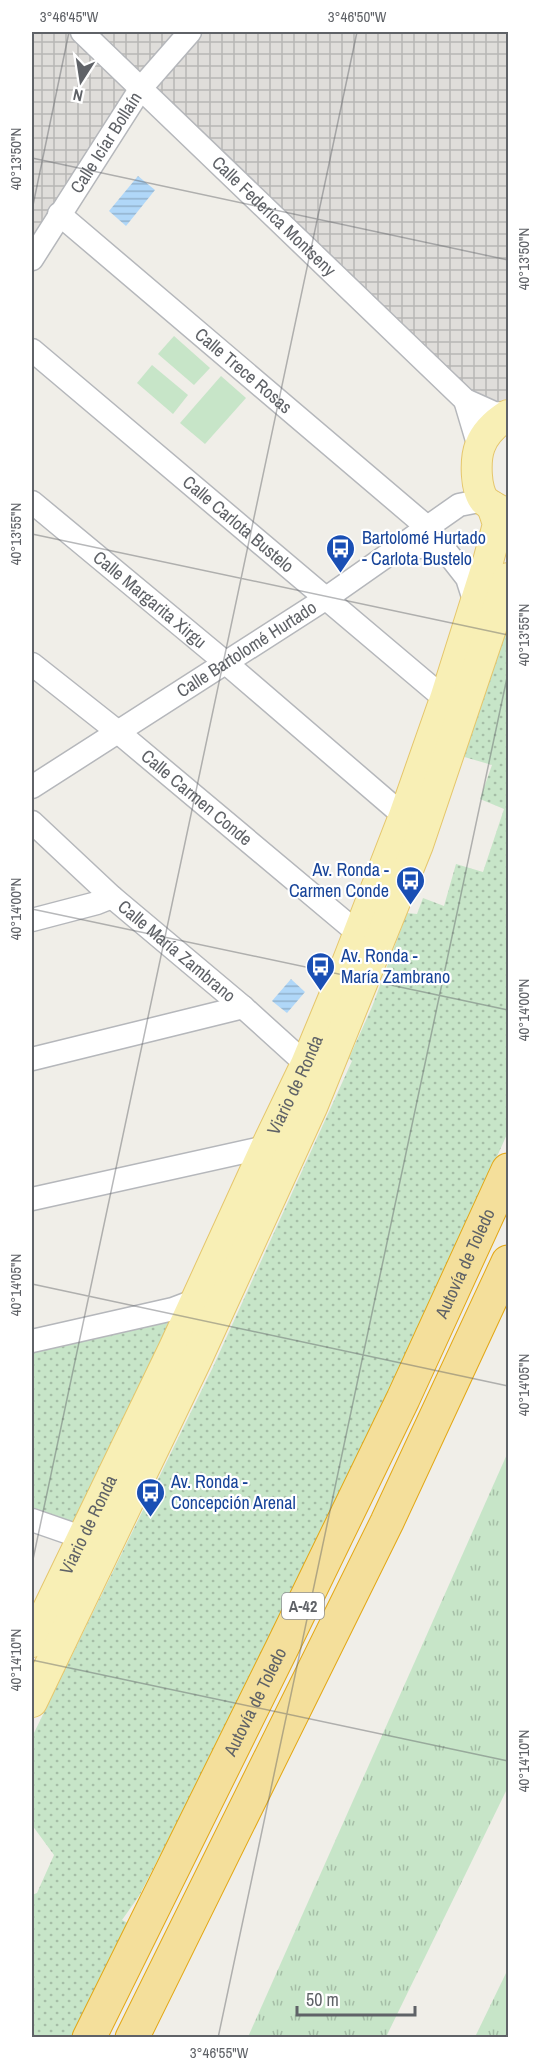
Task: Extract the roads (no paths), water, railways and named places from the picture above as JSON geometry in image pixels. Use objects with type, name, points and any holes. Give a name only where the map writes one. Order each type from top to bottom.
[{"type":"highway","name":"Autovía de Toledo","points":[[89,2037],[378,1451],[508,1170]]},
{"type":"highway","name":"Autovía de Toledo","points":[[132,2037],[387,1522],[508,1262]]},
{"type":"main road","points":[[483,491],[489,431],[508,415]]},
{"type":"main road","name":"Viario de Ronda","points":[[32,1642],[84,1538],[266,1147],[316,1069],[359,934],[445,699],[498,524],[483,491]]},
{"type":"main road","name":"Viario de Ronda","points":[[32,1702],[225,1300],[316,1069],[418,845],[508,578]]},
{"type":"street","name":"Calle Federica Montseny","points":[[82,32],[465,400],[494,413],[508,415]]},
{"type":"street","name":"Calle Icíar Bollaín","points":[[32,260],[59,214],[141,88],[190,32]]},
{"type":"street","name":"Calle Trece Rosas","points":[[59,214],[427,527]]},
{"type":"street","name":"Calle Carlota Bustelo","points":[[32,350],[445,699]]},
{"type":"street","name":"Calle Federica Montseny","points":[[465,400],[483,491]]},
{"type":"street","name":"Calle Bartolomé Hurtado","points":[[32,787],[325,599],[396,548],[483,491]]},
{"type":"street","name":"Calle Margarita Xirgu","points":[[32,502],[226,663],[404,816]]},
{"type":"street","points":[[396,548],[442,546],[467,578],[475,603]]},
{"type":"street","name":"Calle Carmen Conde","points":[[32,664],[118,732],[359,934]]},
{"type":"street","name":"Calle María Zambrano","points":[[32,822],[112,897],[316,1069]]},
{"type":"street","points":[[32,920],[112,897]]},
{"type":"street","points":[[32,1059],[243,1007]]},
{"type":"street","points":[[32,1199],[266,1147]]},
{"type":"street","points":[[32,1341],[173,1309],[194,1301],[208,1306],[225,1300]]},
{"type":"street","points":[[32,1520],[84,1538]]},
{"type":"water","points":[[138,176],[155,190],[126,226],[109,211]]},
{"type":"water","points":[[291,979],[305,992],[287,1013],[272,1001]]},
{"type":"place","name":"Bartolomé Hurtado - Carlota Bustelo","points":[[341,574]]},
{"type":"place","name":"Av. Ronda - Carmen Conde","points":[[410,906]]},
{"type":"place","name":"Av. Ronda - María Zambrano","points":[[320,992]]},
{"type":"place","name":"Av. Ronda - Concepción Arenal","points":[[150,1518]]}]
